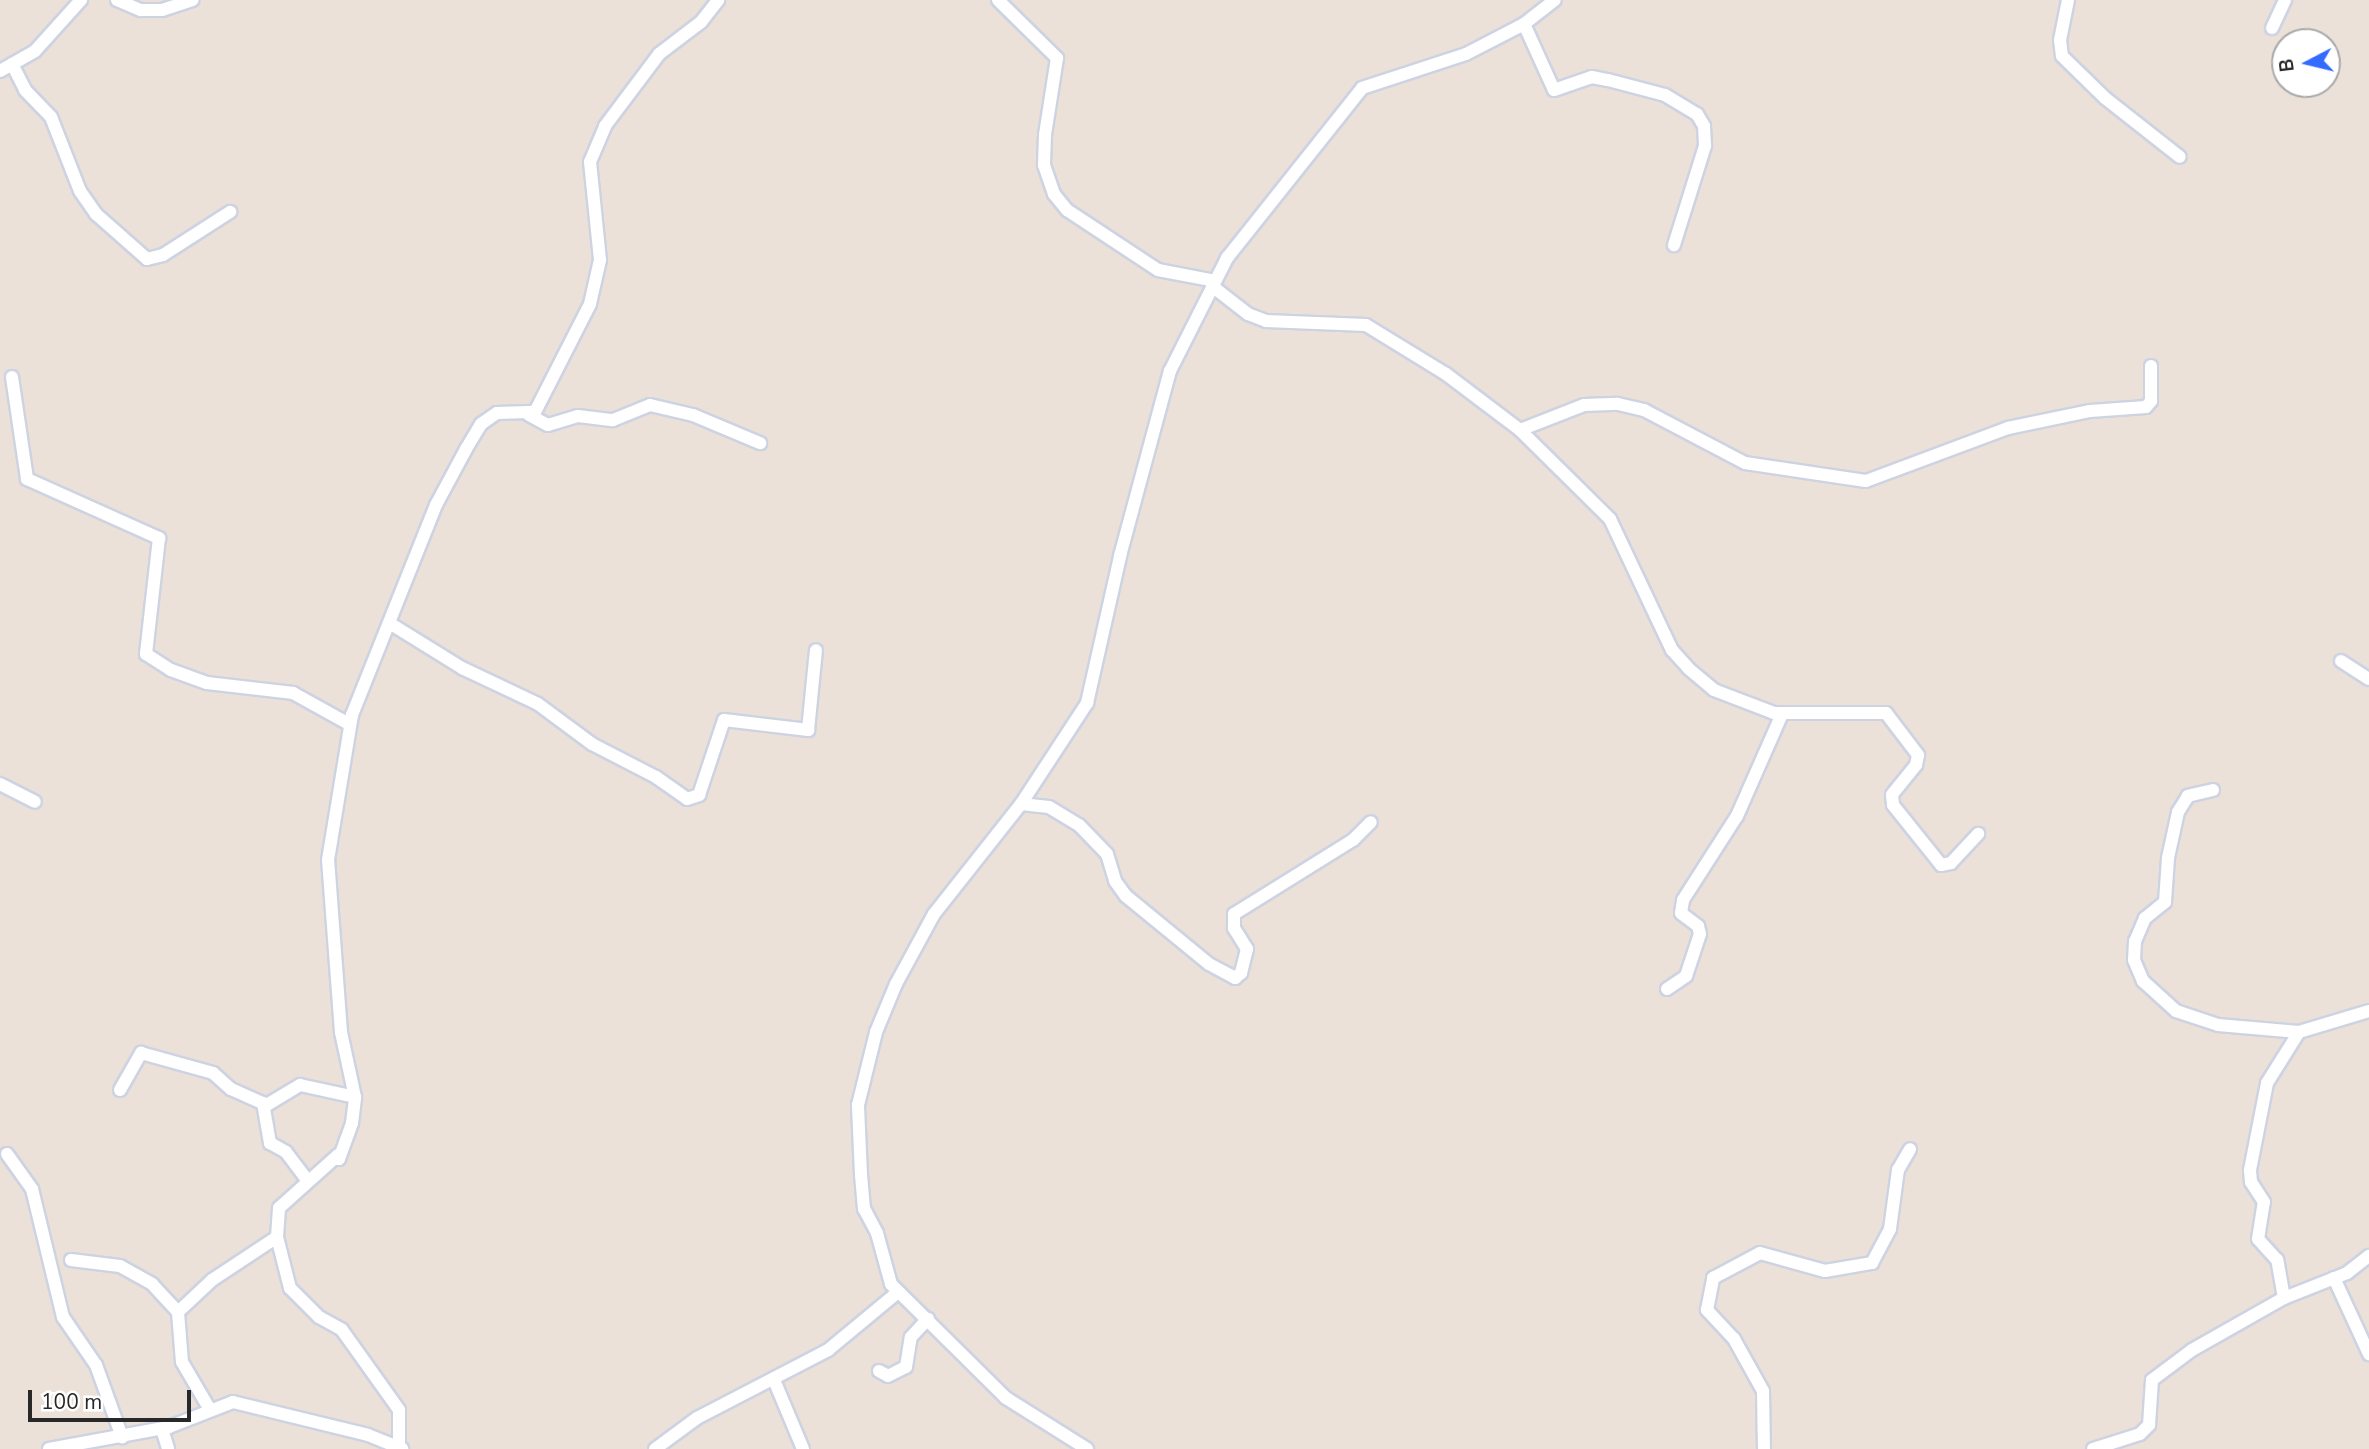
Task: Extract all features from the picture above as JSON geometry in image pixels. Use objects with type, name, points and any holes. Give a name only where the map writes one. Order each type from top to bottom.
[{"type":"street","points":[[0,71],[35,51],[81,0]]},
{"type":"street","points":[[117,0],[141,10],[162,10],[192,0]]},
{"type":"street","points":[[529,415],[543,401],[597,282],[599,235],[589,183],[595,146],[617,107],[659,54],[701,22],[718,0]]},
{"type":"street","points":[[998,0],[1057,58],[1045,135],[1044,165],[1054,194],[1067,210],[1158,270],[1213,283],[1248,314],[1266,321],[1366,325],[1403,344],[1520,430],[1615,524],[1679,659],[1714,690],[1755,709],[1782,714],[1886,713],[1918,755],[1916,765],[1892,795],[1893,805],[1941,865],[1951,863],[1978,834]]},
{"type":"street","points":[[1087,1449],[1006,1398],[897,1293],[864,1209],[860,1090],[876,1032],[911,954],[934,914],[1021,804],[1087,703],[1164,391],[1213,283],[1244,236],[1362,88],[1427,69],[1524,24],[1555,0]]},
{"type":"street","points":[[2068,0],[2060,40],[2062,56],[2105,98],[2180,157]]},
{"type":"street","points":[[2272,28],[2285,0]]},
{"type":"street","points":[[1524,24],[1554,90],[1592,77],[1665,95],[1696,114],[1704,126],[1705,146],[1674,245]]},
{"type":"street","points":[[12,64],[25,90],[51,117],[88,203],[147,259],[163,255],[230,212]]},
{"type":"street","points":[[1520,430],[1584,405],[1618,404],[1644,410],[1745,463],[1866,481],[2008,428],[2090,411],[2146,407],[2151,401],[2151,366]]},
{"type":"street","points":[[12,377],[26,479],[159,538],[146,654],[171,670],[206,683],[293,693],[349,724]]},
{"type":"street","points":[[49,1449],[162,1429],[209,1408],[233,1402],[401,1448],[399,1409],[342,1330],[318,1317],[290,1288],[277,1237],[279,1208],[338,1154],[340,1159],[350,1135],[355,1097],[341,1032],[328,860],[349,724],[391,624],[436,505],[481,424],[497,413],[529,415],[548,425],[578,416],[613,420],[650,405],[693,415],[760,443]]},
{"type":"street","points":[[391,624],[462,668],[538,704],[592,744],[656,776],[687,799],[699,795],[724,720],[808,730],[816,650]]},
{"type":"street","points":[[2341,661],[2369,679]]},
{"type":"street","points":[[1667,989],[1686,976],[1700,934],[1698,926],[1681,913],[1683,900],[1737,816],[1782,714]]},
{"type":"street","points":[[0,784],[36,802]]},
{"type":"street","points":[[2213,790],[2194,793],[2183,800],[2172,834],[2165,902],[2144,918],[2135,942],[2134,960],[2152,993],[2176,1011],[2218,1025],[2299,1032],[2369,1011]]},
{"type":"street","points":[[1021,804],[1040,803],[1079,825],[1107,854],[1115,881],[1126,896],[1209,964],[1235,978],[1241,973],[1247,949],[1234,928],[1234,914],[1353,840],[1371,822]]},
{"type":"street","points":[[2284,1298],[2277,1260],[2258,1239],[2264,1202],[2250,1182],[2250,1170],[2267,1083],[2299,1032]]},
{"type":"street","points":[[120,1090],[138,1055],[144,1053],[213,1073],[265,1106],[270,1143],[286,1152],[307,1180]]},
{"type":"street","points":[[265,1106],[300,1085],[355,1097]]},
{"type":"street","points":[[1764,1449],[1763,1391],[1734,1339],[1707,1310],[1713,1278],[1760,1253],[1825,1271],[1872,1263],[1889,1229],[1898,1170],[1910,1149]]},
{"type":"street","points":[[7,1154],[32,1189],[63,1317],[96,1365],[122,1437]]},
{"type":"street","points":[[178,1312],[212,1280],[277,1237]]},
{"type":"street","points":[[2093,1449],[2140,1434],[2149,1425],[2148,1391],[2152,1380],[2192,1350],[2284,1298],[2334,1278],[2369,1256]]},
{"type":"street","points":[[71,1260],[120,1266],[152,1284],[178,1312],[182,1362],[209,1408]]},
{"type":"street","points":[[2334,1278],[2369,1354]]},
{"type":"street","points":[[655,1449],[697,1418],[774,1380],[839,1343],[897,1293]]},
{"type":"street","points":[[879,1371],[888,1376],[905,1367],[911,1337],[928,1320]]},
{"type":"street","points":[[774,1380],[803,1449]]},
{"type":"street","points":[[162,1429],[168,1449]]}]
